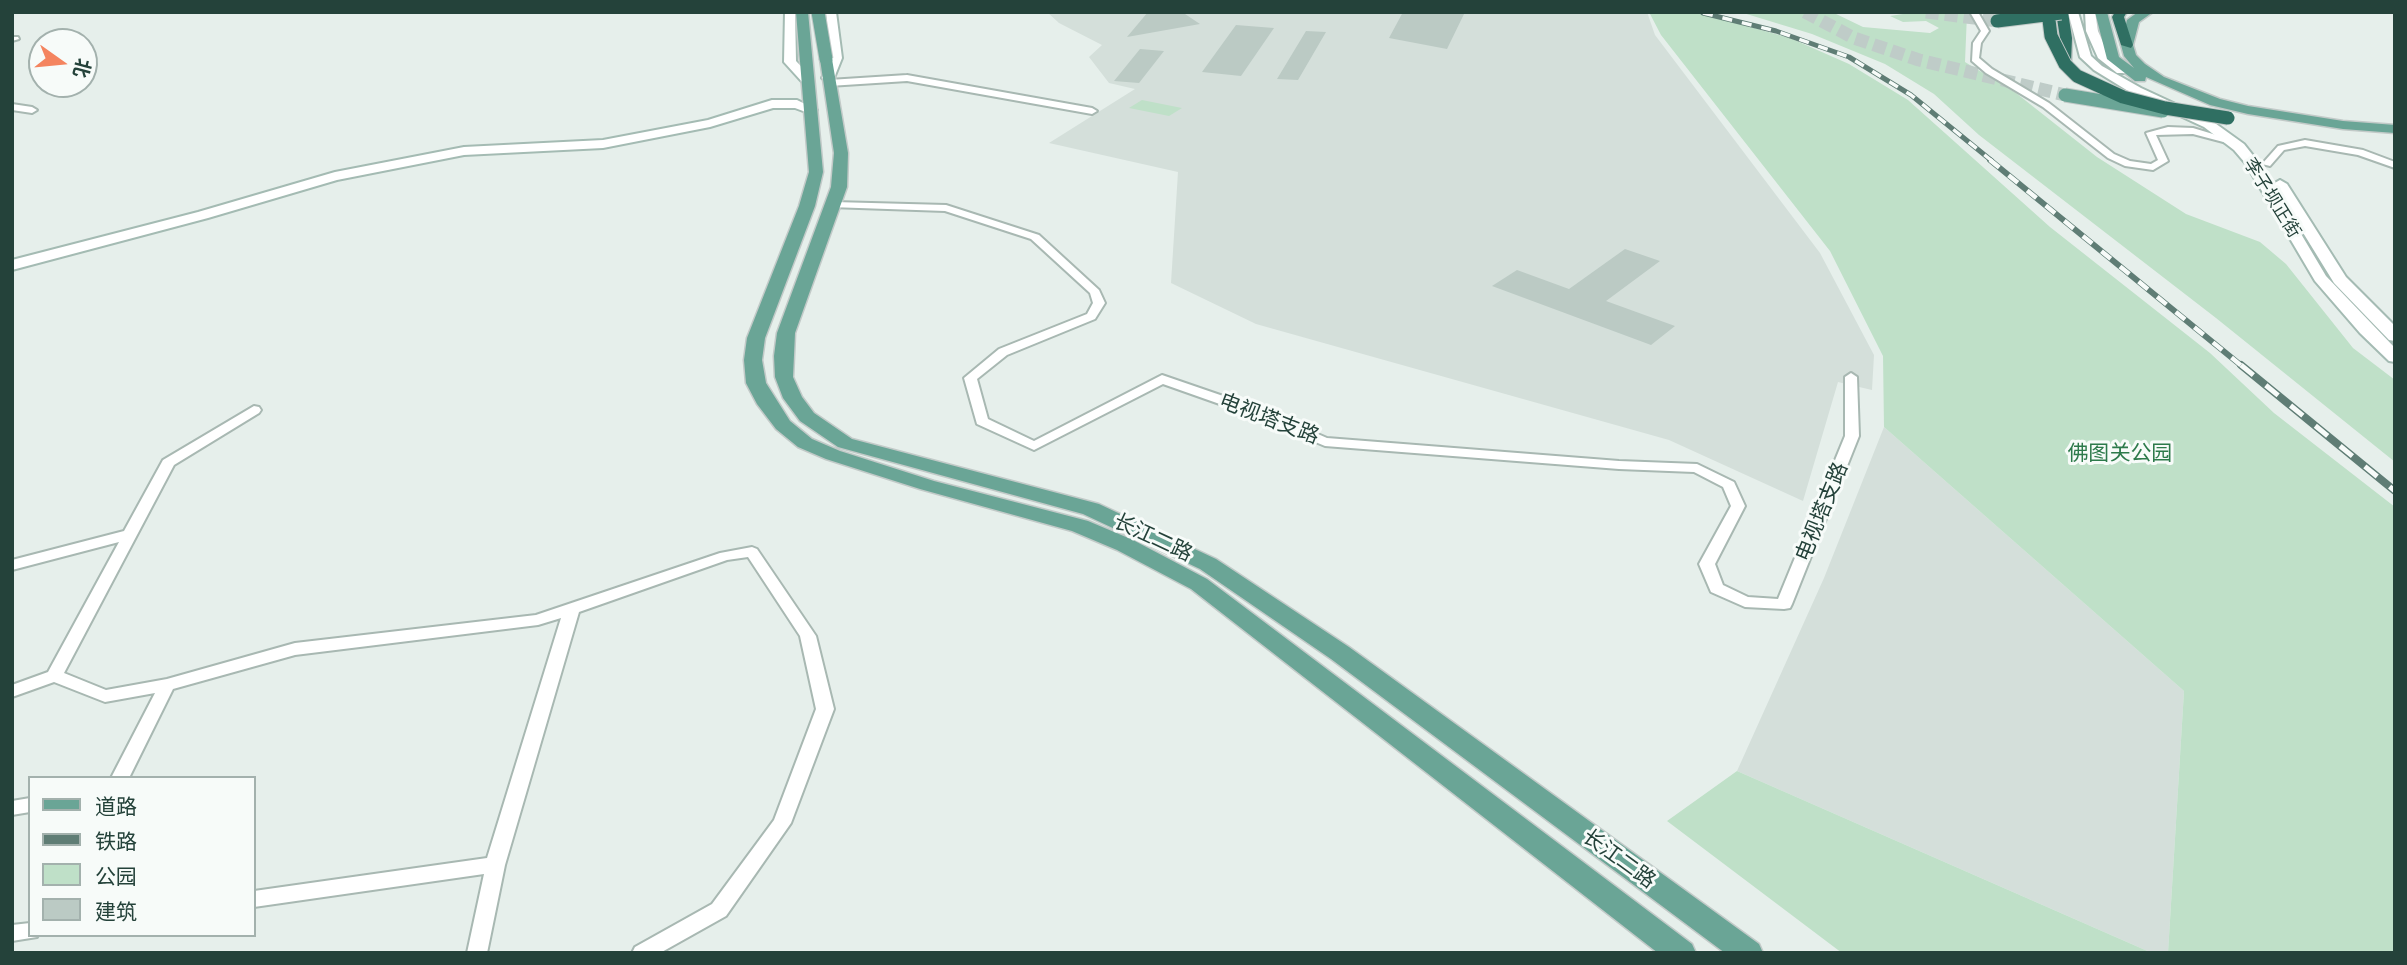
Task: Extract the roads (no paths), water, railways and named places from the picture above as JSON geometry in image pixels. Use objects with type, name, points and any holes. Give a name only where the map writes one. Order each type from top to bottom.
[{"type":"highway","points":[[2048,12],[2051,36],[2065,64],[2077,76],[2123,97],[2165,108],[2228,118]]},
{"type":"highway","points":[[1997,21],[2062,12],[2066,38],[2065,64]]},
{"type":"highway","points":[[2121,12],[2118,17],[2127,45]]},
{"type":"main road","name":"长江二路","points":[[790,12],[790,62],[817,74]]},
{"type":"main road","name":"长江二路","points":[[802,12],[841,153],[839,187],[834,205],[786,333],[783,356],[784,377],[793,398],[807,417],[845,443],[1091,509],[1208,564],[1340,653],[1748,953]]},
{"type":"main road","name":"长江二路","points":[[818,12],[817,74],[811,110],[816,155],[812,190],[756,338],[753,360],[756,383],[767,404],[783,425],[805,443],[833,455],[927,485],[1080,526],[1125,545],[1199,584],[1681,953]]},
{"type":"main road","name":"长江二路","points":[[817,74],[836,58],[831,12]]},
{"type":"main road","name":"李子坝正街","points":[[2073,12],[2086,57],[2098,68],[2137,91],[2208,124],[2232,141],[2252,163],[2320,278],[2366,330],[2395,357]]},
{"type":"main road","name":"李子坝正街","points":[[2090,12],[2092,31],[2104,58],[2116,68],[2221,124],[2253,148],[2267,164],[2340,280],[2394,335]]},
{"type":"main road","points":[[2102,12],[2113,59],[2134,75],[2166,91],[2233,111],[2395,131]]},
{"type":"main road","points":[[2147,12],[2133,20],[2127,45],[2130,56],[2140,67],[2159,80],[2215,102],[2294,118]]},
{"type":"main road","points":[[683,128],[786,95],[817,74]]},
{"type":"main road","points":[[2065,95],[2159,111],[2395,142]]},
{"type":"main road","points":[[12,265],[348,173],[464,151],[603,144],[683,128],[772,104],[797,104],[811,110]]},
{"type":"street","points":[[1974,12],[1985,31],[1977,43],[1975,59],[1989,71],[2046,105],[2111,156],[2128,164],[2153,167],[2163,161],[2151,133],[2168,130],[2193,131],[2232,141]]},
{"type":"street","points":[[817,74],[916,79],[1092,111]]},
{"type":"street","points":[[12,107],[32,110]]},
{"type":"street","points":[[2267,164],[2281,148],[2305,143],[2351,149],[2395,165]]},
{"type":"street","name":"电视塔支路","points":[[834,205],[946,208],[1035,237],[1096,292],[1099,303],[1091,316],[1003,352],[970,378],[982,421],[1034,446],[1162,379],[1253,411],[1325,442],[1619,465],[1696,467],[1730,485],[1738,506],[1707,564],[1716,588],[1745,602],[1784,604],[1853,436],[1851,377]]},
{"type":"street","points":[[54,676],[168,463],[254,410]]},
{"type":"street","points":[[12,565],[130,534]]},
{"type":"street","points":[[12,691],[54,676],[105,696],[167,685],[295,649],[538,620],[725,556],[752,552],[808,636],[825,709],[782,823],[719,910],[642,953]]},
{"type":"street","points":[[477,953],[495,865],[572,608]]},
{"type":"street","points":[[121,776],[167,685]]},
{"type":"street","points":[[256,899],[495,865]]},
{"type":"tunnel","points":[[1805,12],[1854,38],[1919,60],[2065,95]]},
{"type":"tunnel","points":[[1926,12],[1997,21]]},
{"type":"railway","points":[[1703,13],[1776,31],[1849,57],[1911,95],[1992,161]]},
{"type":"railway","points":[[1990,160],[2243,367]]},
{"type":"railway","points":[[2241,365],[2395,491]]},
{"type":"park label","name":"佛图关公园","points":[[2120,454]]}]
